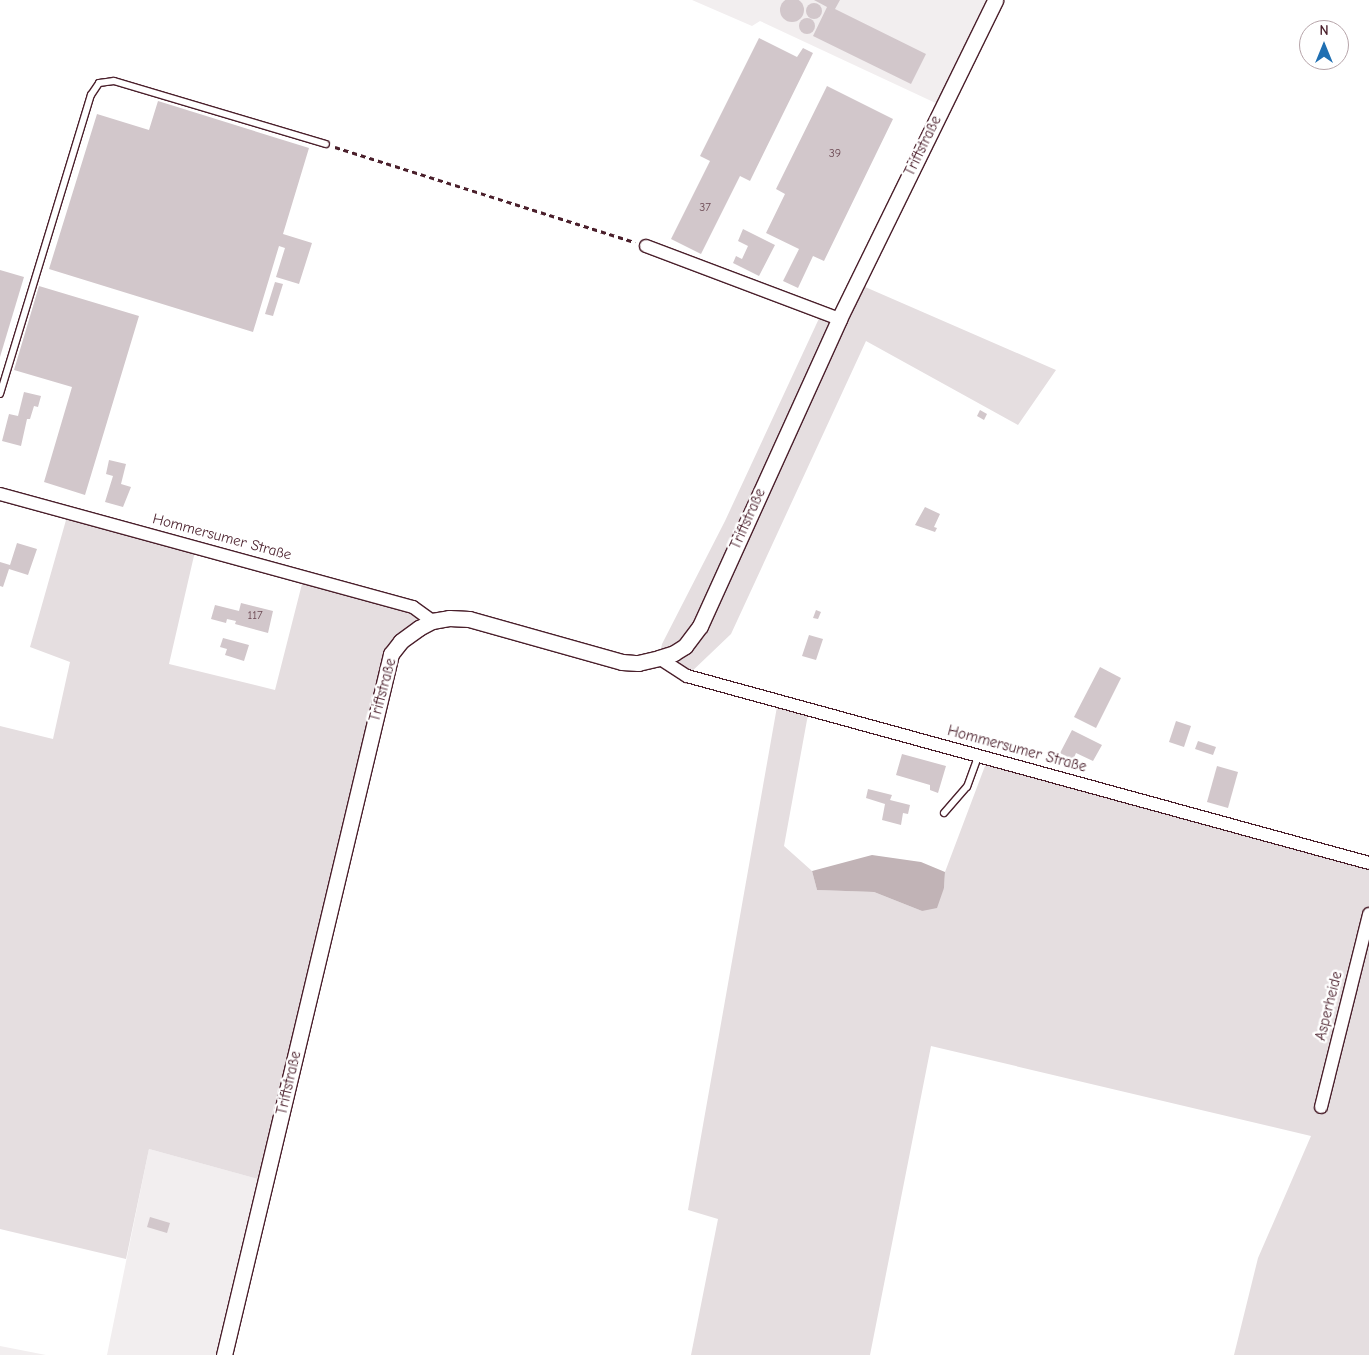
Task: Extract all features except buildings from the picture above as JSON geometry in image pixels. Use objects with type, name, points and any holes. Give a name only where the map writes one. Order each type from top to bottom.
[{"type":"street","name":"Triftstraße","points":[[224,1355],[391,654],[400,642],[432,621],[449,618],[469,618],[622,662],[638,663],[659,658],[674,653],[685,646],[700,626],[839,319],[995,0]]},
{"type":"street","points":[[646,246],[839,319]]},
{"type":"street","name":"Hommersumer Straße","points":[[0,494],[413,607],[432,621]]},
{"type":"street","name":"Hommersumer Straße","points":[[659,658],[687,676],[1369,863]]},
{"type":"street","name":"Asperheide","points":[[1321,1107],[1369,914]]},
{"type":"lane","points":[[0,394],[91,95],[99,83],[114,81],[326,144]]},
{"type":"lane","points":[[944,813],[967,787],[978,756]]},
{"type":"path","points":[[326,144],[619,235],[646,246]]},
{"type":"shaded area","points":[[692,0],[996,0],[942,106],[760,21],[752,26]]},
{"type":"shaded area","points":[[856,283],[1056,370],[1018,425],[866,341],[731,634],[687,676],[659,658],[662,644],[725,521],[822,312],[839,319]]},
{"type":"shaded area","points":[[68,513],[196,547],[169,664],[275,690],[304,576],[413,607],[432,621],[401,641],[265,1181],[149,1149],[126,1259],[0,1229],[0,726],[53,739],[70,662],[30,647]]},
{"type":"shaded area","points":[[778,701],[809,709],[784,846],[812,871],[817,890],[874,892],[922,911],[944,888],[945,872],[988,758],[1369,863],[1369,1355],[1234,1355],[1258,1258],[1311,1136],[931,1046],[870,1355],[691,1355],[718,1219],[688,1210]]},
{"type":"shaded area","points":[[872,855],[921,862],[945,872],[944,888],[937,908],[922,911],[874,892],[817,890],[812,871]]},
{"type":"shaded area","points":[[149,1149],[265,1181],[224,1355],[107,1355]]},
{"type":"shaded area","points":[[0,1346],[46,1355],[0,1355]]}]
